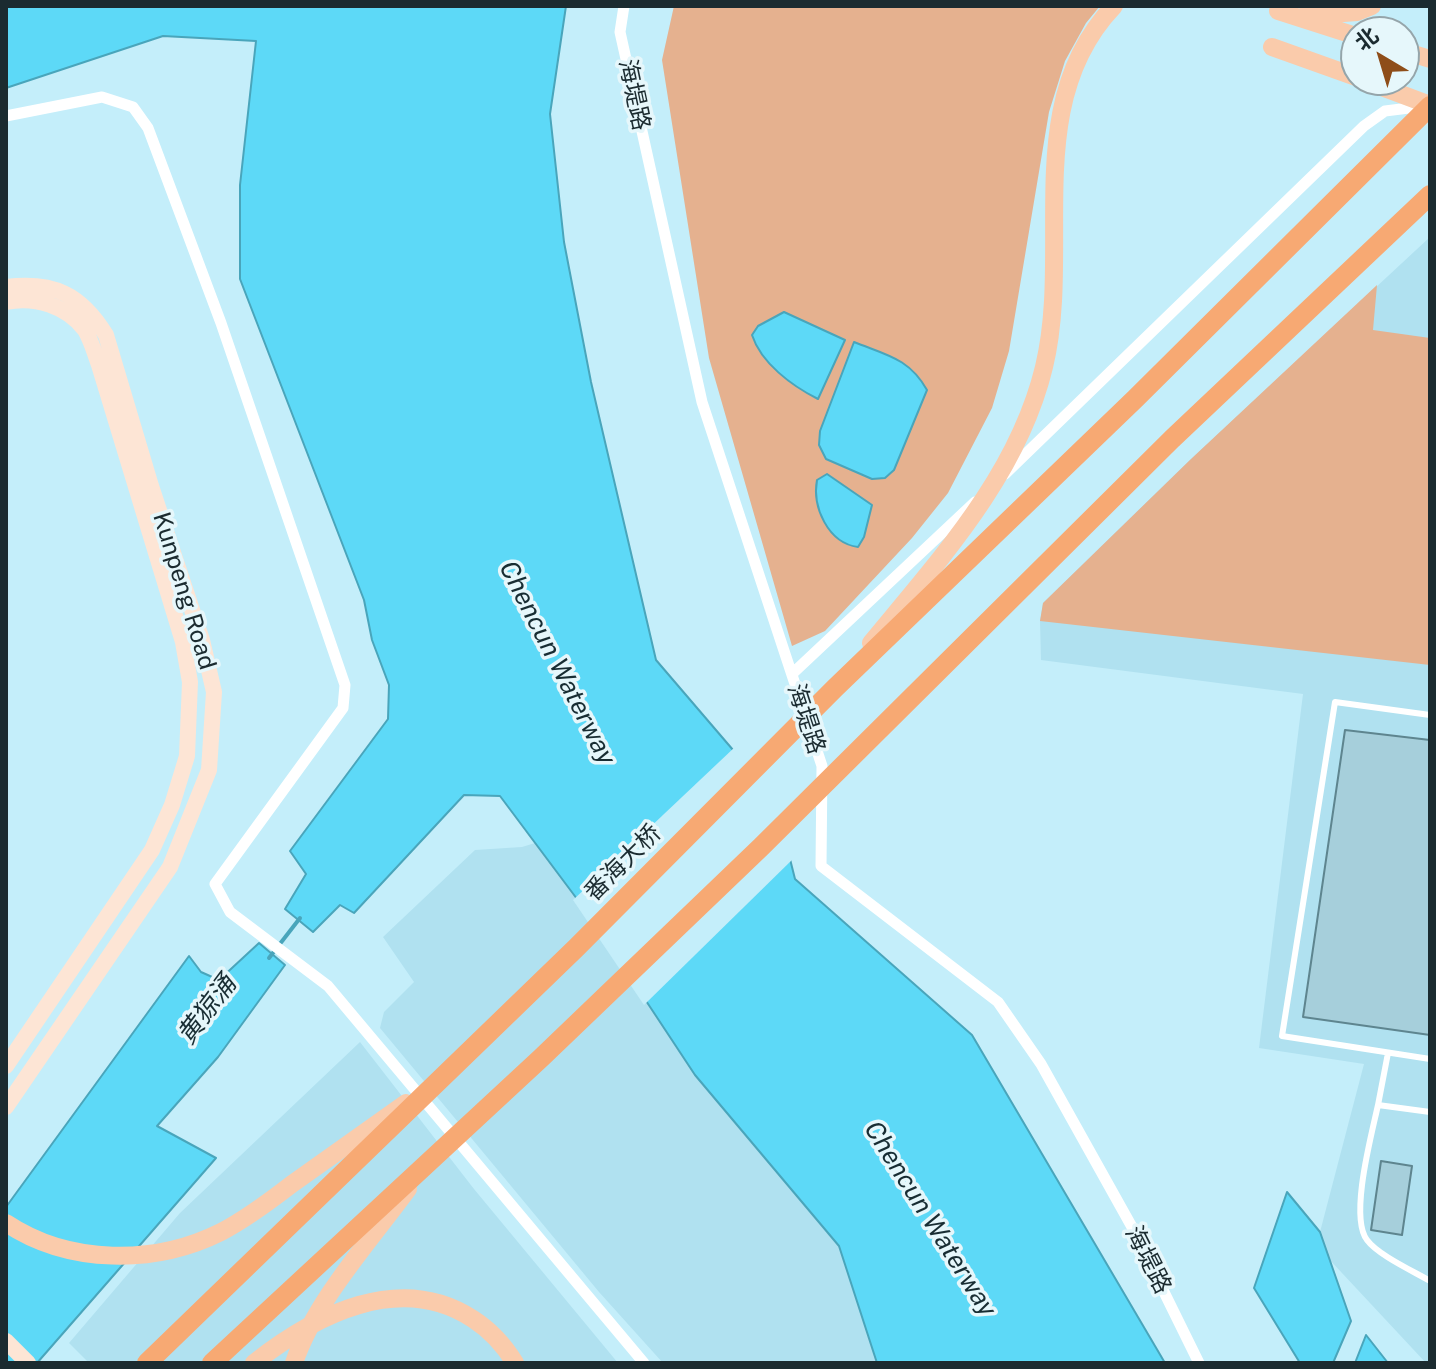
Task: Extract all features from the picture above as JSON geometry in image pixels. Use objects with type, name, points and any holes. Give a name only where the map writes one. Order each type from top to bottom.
[{"type":"highway","name":"番海大桥","points":[[147,1363],[451,1071],[835,688],[1135,399],[1430,105]]},
{"type":"highway","points":[[212,1363],[421,1172],[761,847],[1172,439],[1430,198]]},
{"type":"main road","points":[[835,688],[951,545],[984,499],[1032,410],[1045,365],[1052,313],[1054,177],[1063,104],[1076,60],[1099,22],[1114,6]]},
{"type":"main road","points":[[1340,31],[1285,14],[1357,12],[1372,6]]},
{"type":"main road","points":[[1272,47],[1340,71]]},
{"type":"main road","points":[[1406,96],[1430,105]]},
{"type":"main road","points":[[6,1223],[23,1235],[87,1254],[112,1257],[184,1247],[225,1230],[262,1206],[451,1071]]},
{"type":"main road","points":[[294,1363],[298,1349],[326,1301],[421,1172]]},
{"type":"main road","points":[[254,1363],[281,1342],[331,1315],[358,1304],[390,1298],[423,1300],[456,1308],[486,1328],[515,1363]]},
{"type":"street","name":"海堤路","points":[[624,6],[620,32],[702,402],[822,766],[821,866],[998,1002],[1041,1064],[1125,1213],[1199,1363]]},
{"type":"street","points":[[6,116],[102,97],[133,107],[148,128],[221,323],[345,685],[343,708],[215,884],[234,915],[321,981],[644,1363]]},
{"type":"street","points":[[792,674],[1046,435],[1364,126],[1385,111],[1430,105]]},
{"type":"street","name":"Kunpeng Road","points":[[6,287],[30,284],[57,289],[81,302],[106,335],[151,486],[202,640],[214,692],[209,770],[165,875],[6,1107]]},
{"type":"street","name":"Kunpeng Road","points":[[6,302],[47,302],[70,315],[85,331],[99,365],[183,642],[190,682],[187,756],[172,805],[145,861],[6,1066]]},
{"type":"street","points":[[6,1341],[28,1363]]},
{"type":"lane","points":[[1430,715],[1335,702],[1282,1036],[1430,1059]]},
{"type":"lane","points":[[145,861],[165,875]]},
{"type":"lane","points":[[1388,1053],[1362,1192],[1362,1229],[1367,1240],[1377,1248],[1430,1281]]},
{"type":"lane","points":[[1378,1105],[1430,1112]]},
{"type":"shaded area","points":[[674,6],[1100,6],[1086,23],[1065,61],[1049,112],[1009,351],[992,408],[948,493],[912,538],[825,631],[792,646],[709,358],[662,60]]},
{"type":"shaded area","points":[[1430,237],[1430,1363],[1426,1363],[1328,1258],[1320,1232],[1364,1064],[1259,1048],[1303,694],[1041,660],[1040,621],[1043,603],[1191,459]]},
{"type":"shaded area","points":[[1377,285],[1373,330],[1430,338],[1430,665],[1040,621],[1043,603]]},
{"type":"shaded area","points":[[535,843],[592,919],[695,1075],[839,1247],[877,1363],[663,1363],[599,1292],[380,1028],[384,1012],[414,982],[383,937],[475,850],[522,847]]},
{"type":"shaded area","points":[[360,1042],[474,1189],[618,1363],[89,1363],[69,1343],[180,1213]]},
{"type":"water","name":"Chencun Waterway","points":[[6,6],[566,6],[550,114],[564,242],[591,382],[656,660],[775,799],[795,879],[972,1035],[1165,1363],[877,1363],[839,1246],[695,1075],[592,919],[500,796],[464,795],[354,913],[340,905],[313,932],[285,909],[306,874],[290,851],[388,719],[389,685],[372,640],[364,600],[240,279],[240,185],[256,41],[163,36],[6,88]]},
{"type":"water","points":[[784,312],[845,340],[818,399],[779,373],[762,355],[752,335],[758,326]]},
{"type":"water","points":[[854,342],[904,364],[927,390],[894,470],[885,478],[872,479],[826,459],[819,445],[820,431]]},
{"type":"water","points":[[827,474],[872,505],[864,537],[858,547],[838,539],[824,522],[816,490],[817,480]]},
{"type":"water","points":[[259,943],[285,965],[218,1057],[157,1126],[216,1158],[37,1363],[6,1363],[6,1207],[189,956],[201,972],[219,980]]},
{"type":"water","points":[[1287,1192],[1320,1232],[1351,1321],[1333,1363],[1300,1363],[1254,1288]]},
{"type":"water","points":[[1366,1335],[1388,1363],[1355,1363]]},
{"type":"pier","points":[[736,746],[779,797],[794,858],[644,1005],[573,900]]},
{"type":"building","points":[[1345,730],[1430,740],[1430,1035],[1303,1017]]},
{"type":"building","points":[[1381,1161],[1412,1166],[1402,1235],[1371,1230]]},
{"type":"waterway","name":"黄猄涌","points":[[269,958],[300,918]]}]
